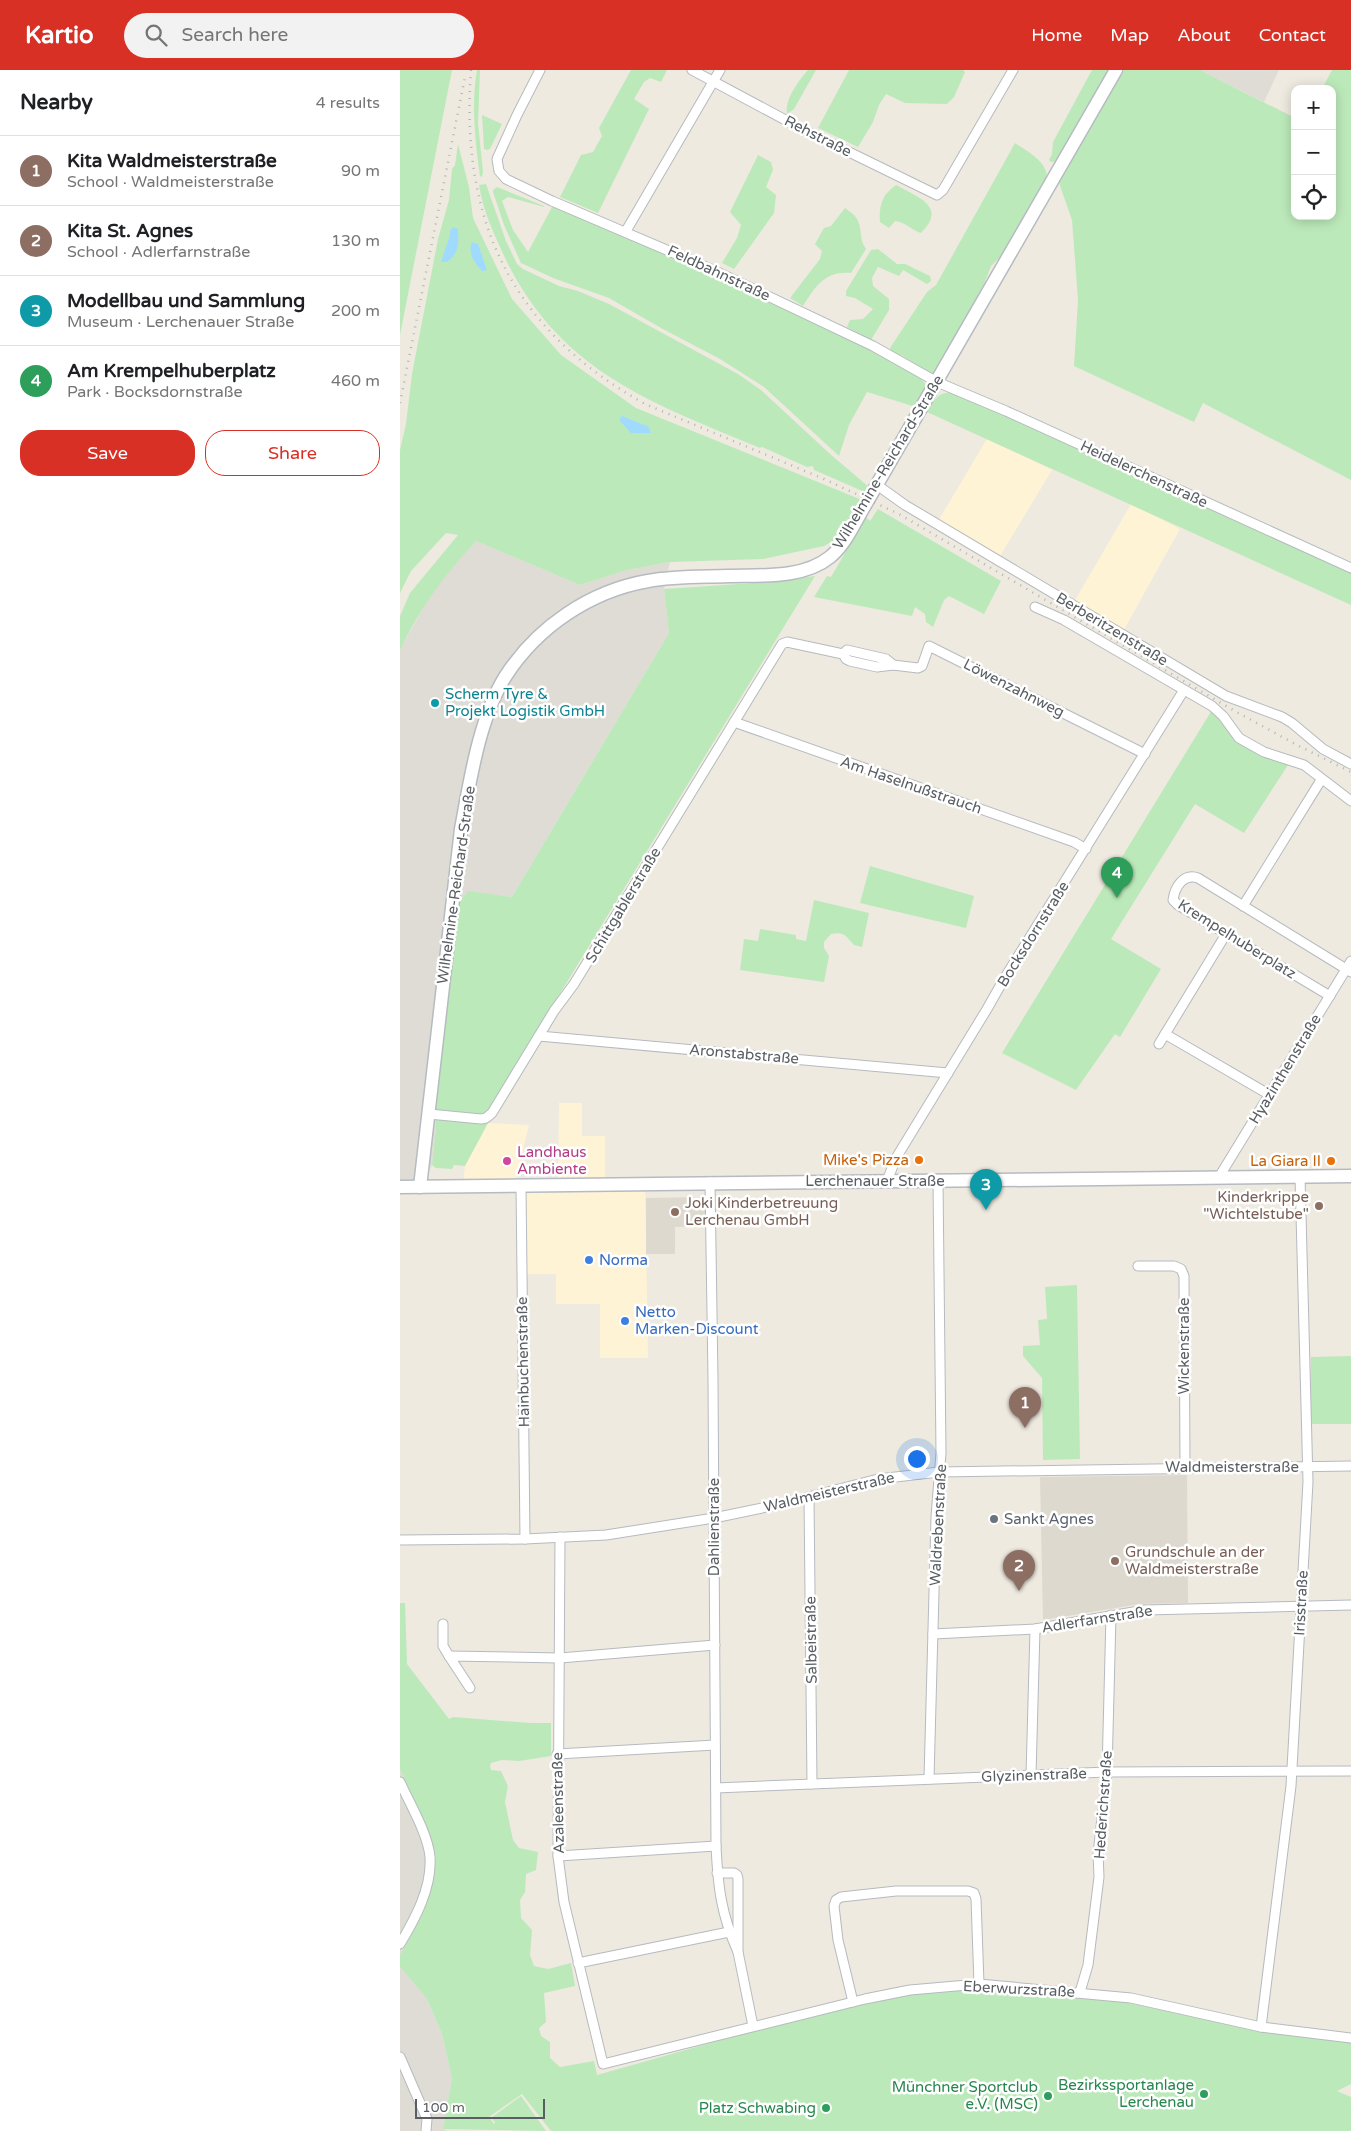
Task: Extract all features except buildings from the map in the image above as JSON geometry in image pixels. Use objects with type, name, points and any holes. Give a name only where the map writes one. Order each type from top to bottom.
[{"type":"street","name":"Feldbahnstraße","points":[[540,70],[517,114],[497,159],[498,171],[506,178],[544,197],[626,231],[873,346],[937,382]]},
{"type":"street","name":"Rehstraße","points":[[692,70],[806,131],[937,195],[943,190],[1012,70]]},
{"type":"street","points":[[626,231],[720,70]]},
{"type":"street","name":"Wilhelmine-Reichard-Straße","points":[[420,1187],[442,980],[461,829],[469,785],[487,717],[505,677],[532,642],[565,614],[609,592],[628,585],[661,579],[784,574],[818,565],[830,557],[841,546],[877,485],[1116,70]]},
{"type":"street","name":"Heidelerchenstraße","points":[[937,382],[1006,410],[1351,568]]},
{"type":"street","name":"Berberitzenstraße","points":[[877,485],[905,505],[1226,696],[1268,711],[1292,723],[1323,749],[1351,764]]},
{"type":"street","name":"Berberitzenstraße","points":[[1035,607],[1064,620],[1212,706],[1223,716],[1239,738],[1264,752],[1304,766],[1351,801]]},
{"type":"street","name":"Schittgablerstraße","points":[[429,1114],[486,1118],[492,1113],[554,1011],[574,984],[782,644],[787,642]]},
{"type":"street","name":"Löwenzahnweg","points":[[787,642],[843,654],[846,659],[853,662],[878,667],[893,665],[918,668],[922,666],[929,646],[931,646],[998,682],[1145,754]]},
{"type":"street","name":"Bocksdornstraße","points":[[887,1181],[896,1158],[1004,979],[1184,690]]},
{"type":"street","name":"Am Haselnußstrauch","points":[[734,722],[1074,842],[1086,849]]},
{"type":"street","points":[[1243,906],[1321,780]]},
{"type":"street","name":"Krempelhuberplatz","points":[[1330,996],[1178,905],[1173,900],[1174,894],[1185,878],[1191,876],[1348,971]]},
{"type":"street","points":[[1159,1044],[1226,934]]},
{"type":"street","name":"Hyazinthenstraße","points":[[1219,1177],[1330,996],[1348,971],[1351,961]]},
{"type":"street","points":[[1165,1034],[1270,1095]]},
{"type":"street","name":"Aronstabstraße","points":[[539,1036],[948,1073]]},
{"type":"street","name":"Irisstraße","points":[[1261,2027],[1291,1786],[1308,1482],[1300,1176]]},
{"type":"street","name":"Lerchenauer Straße","points":[[400,1187],[1351,1176]]},
{"type":"street","name":"Waldrebenstraße","points":[[929,1779],[936,1517],[941,1444],[938,1181]]},
{"type":"street","name":"Dahlienstraße","points":[[710,1182],[716,1846],[719,1898],[729,1932],[738,1952]]},
{"type":"street","name":"Hainbuchenstraße","points":[[521,1185],[525,1539]]},
{"type":"street","name":"Wickenstraße","points":[[1138,1266],[1174,1266],[1181,1269],[1184,1276],[1185,1468]]},
{"type":"street","name":"Waldmeisterstraße","points":[[400,1540],[525,1539],[606,1535],[714,1518],[809,1497],[878,1479],[939,1472],[1351,1466]]},
{"type":"street","name":"Salbeistraße","points":[[809,1497],[812,1784]]},
{"type":"street","name":"Azaleenstraße","points":[[560,1537],[560,1658],[557,1754],[558,1856],[564,1902],[602,2064]]},
{"type":"street","name":"Adlerfarnstraße","points":[[933,1634],[1035,1629],[1145,1610],[1351,1605]]},
{"type":"street","name":"Hederichstraße","points":[[1080,1992],[1088,1965],[1099,1877],[1098,1854],[1107,1772],[1111,1615]]},
{"type":"street","points":[[443,1624],[443,1646],[470,1688]]},
{"type":"street","points":[[1032,1775],[1035,1629]]},
{"type":"street","points":[[449,1656],[560,1658],[714,1645]]},
{"type":"street","points":[[557,1754],[716,1745]]},
{"type":"street","name":"Glyzinenstraße","points":[[716,1788],[1107,1772],[1351,1771]]},
{"type":"street","points":[[400,1782],[427,1841],[430,1857],[429,1876],[422,1901],[400,1944]]},
{"type":"street","points":[[558,1856],[716,1846]]},
{"type":"street","name":"Dahlienstraße","points":[[717,1873],[734,1872],[737,1874],[738,1952],[753,2026]]},
{"type":"street","points":[[853,2002],[838,1940],[834,1906],[836,1900],[841,1897],[915,1890],[968,1891],[974,1893],[976,1899],[979,1984]]},
{"type":"street","points":[[578,1963],[729,1932]]},
{"type":"street","name":"Eberwurzstraße","points":[[602,2064],[853,2002],[910,1990],[979,1984],[1131,1998],[1261,2027],[1351,2038]]},
{"type":"street","points":[[400,2057],[427,2119],[426,2131]]},
{"type":"shaded area","points":[[1200,70],[1279,70],[1264,102]]},
{"type":"shaded area","points":[[987,439],[1052,470],[1000,556],[938,521]]},
{"type":"shaded area","points":[[1131,504],[1180,529],[1120,637],[1070,609]]},
{"type":"shaded area","points":[[476,541],[580,585],[627,570],[670,562],[664,589],[669,633],[512,897],[468,892],[436,1103],[436,1127],[432,1165],[421,1187],[400,1187],[400,649],[426,603],[445,575]]},
{"type":"shaded area","points":[[559,1103],[582,1103],[582,1136],[605,1136],[605,1179],[645,1179],[648,1358],[600,1358],[600,1304],[556,1304],[556,1274],[524,1274],[522,1185],[463,1185],[465,1166],[488,1123],[529,1125],[516,1178],[558,1178]]},
{"type":"shaded area","name":"Joki Kinderbetreuung Lerchenau GmbH","points":[[705,1197],[705,1226],[675,1227],[675,1254],[646,1254],[646,1198]]},
{"type":"shaded area","name":"Grundschule an der Waldmeisterstraße","points":[[1187,1475],[1188,1603],[1140,1604],[1043,1620],[1040,1477]]},
{"type":"shaded area","points":[[400,1769],[433,1839],[436,1857],[434,1877],[426,1902],[400,1956]]},
{"type":"shaded area","points":[[400,1967],[427,1999],[442,2034],[452,2078],[443,2129],[448,2131],[400,2131]]},
{"type":"green space","points":[[400,70],[452,70],[400,335]]},
{"type":"green space","points":[[477,70],[480,70],[478,123],[482,177],[480,176],[474,123],[474,96]]},
{"type":"green space","points":[[631,70],[667,70],[661,82],[650,78],[644,82],[634,99],[649,109],[598,213],[560,197],[581,155],[593,152],[602,136],[599,128]]},
{"type":"green space","points":[[808,70],[816,70],[794,109],[787,114],[790,97]]},
{"type":"green space","points":[[849,70],[963,70],[965,72],[954,97],[947,104],[905,103],[886,94],[879,105],[873,122],[858,147],[818,128]]},
{"type":"green space","points":[[1092,70],[1108,70],[1057,161],[1051,162],[1049,160],[1052,154],[1053,142]]},
{"type":"green space","points":[[1124,70],[1200,70],[1291,116],[1291,220],[1336,220],[1336,85],[1324,85],[1332,70],[1351,70],[1351,480],[1203,403],[1194,422],[1074,366],[1078,300],[1072,220],[1058,180]]},
{"type":"green space","points":[[482,115],[502,124],[490,149],[487,150],[484,149]]},
{"type":"green space","points":[[1015,143],[1041,162],[1047,174],[1047,180],[1004,253],[991,266],[984,284],[933,376],[903,356],[892,352],[890,348],[927,292],[936,285]]},
{"type":"green space","points":[[458,144],[469,187],[473,218],[512,299],[561,355],[636,408],[862,500],[847,528],[835,540],[824,546],[763,559],[670,562],[627,570],[580,585],[476,541],[434,592],[400,650],[400,616],[410,593],[458,535],[446,533],[411,571],[400,593],[400,450],[406,424],[412,374],[438,239],[449,200],[452,169],[455,165]]},
{"type":"green space","points":[[758,155],[771,162],[773,170],[766,187],[776,195],[774,213],[734,269],[722,263],[737,238],[741,225],[730,212]]},
{"type":"green space","points":[[486,184],[506,241],[517,264],[523,269],[559,286],[578,291],[609,304],[738,374],[761,390],[870,488],[867,493],[814,470],[813,466],[807,467],[682,415],[613,379],[582,357],[554,330],[528,298],[506,260],[483,205],[479,185]]},
{"type":"green space","points":[[896,185],[921,199],[931,210],[932,216],[929,224],[921,233],[899,222],[895,221],[889,228],[880,222],[882,201],[887,193]]},
{"type":"green space","points":[[497,187],[544,206],[508,197],[502,201],[513,230],[528,252],[552,207],[555,206],[701,269],[818,323],[895,363],[919,377],[928,386],[916,407],[867,392],[849,425],[839,456],[764,387],[720,359],[609,298],[553,278],[521,263],[504,225],[493,192]]},
{"type":"green space","points":[[845,208],[857,219],[862,241],[866,249],[851,273],[834,274],[822,281],[803,306],[790,298],[820,259],[822,251],[815,244],[824,228],[831,226]]},
{"type":"green space","points":[[878,249],[897,264],[905,264],[930,276],[931,281],[927,284],[903,270],[899,276],[878,267],[872,278],[873,286],[889,299],[889,310],[871,340],[847,327],[850,320],[863,319],[873,309],[855,298],[846,296],[846,291],[871,250]]},
{"type":"green space","points":[[952,392],[1351,571],[1351,605],[927,412],[936,398]]},
{"type":"green space","points":[[878,509],[1001,581],[984,614],[949,596],[944,600],[933,627],[926,622],[925,614],[915,607],[912,616],[814,597],[827,576],[831,577],[866,517],[870,521]]},
{"type":"green space","points":[[815,576],[509,1077],[488,1123],[465,1166],[454,1165],[452,1169],[436,1168],[432,1165],[436,1127],[436,1103],[459,903],[468,891],[512,897],[669,633],[664,589],[754,583]]},
{"type":"green space","points":[[1215,705],[1239,737],[1290,762],[1244,833],[1195,804],[1111,939],[1161,969],[1120,1037],[1115,1034],[1076,1090],[1002,1053]]},
{"type":"green space","points":[[870,866],[974,896],[966,928],[860,903]]},
{"type":"green space","points":[[814,900],[869,913],[862,947],[854,945],[842,934],[831,934],[824,942],[824,948],[829,956],[824,982],[740,970],[744,939],[758,941],[760,929],[796,935],[796,939],[806,941]]},
{"type":"green space","points":[[1077,1285],[1080,1459],[1043,1460],[1042,1378],[1023,1356],[1023,1346],[1040,1345],[1038,1320],[1047,1319],[1045,1287]]},
{"type":"green space","points":[[1351,1356],[1351,1424],[1311,1424],[1311,1357]]},
{"type":"green space","points":[[400,1603],[405,1603],[407,1664],[449,1719],[453,1717],[551,1723],[551,1756],[519,1761],[502,1760],[491,1763],[490,1766],[491,1770],[501,1771],[508,1786],[505,1802],[513,1840],[519,1848],[538,1852],[536,1870],[526,1874],[525,1892],[520,1900],[521,1918],[532,1930],[530,1955],[534,1966],[548,1969],[571,1963],[575,1986],[544,1993],[546,2022],[539,2028],[541,2036],[550,2042],[550,2058],[560,2067],[594,2061],[597,2075],[760,2029],[873,2001],[928,1992],[997,1989],[1049,1993],[1128,2003],[1258,2030],[1351,2042],[1351,2084],[1337,2091],[1351,2097],[1351,2131],[551,2131],[522,2094],[489,2117],[494,2124],[495,2122],[491,2118],[521,2096],[546,2131],[443,2129],[452,2078],[442,2034],[427,1999],[400,1967],[400,1955],[412,1934],[426,1902],[434,1877],[436,1857],[432,1839],[400,1769]]},
{"type":"water","points":[[453,227],[458,229],[456,252],[447,262],[441,262],[450,231]]},
{"type":"water","points":[[472,242],[478,244],[487,270],[482,271],[474,261],[470,250]]},
{"type":"water","points":[[622,416],[649,427],[651,433],[631,433],[619,420]]},
{"type":"railway","points":[[471,70],[470,125],[475,175],[486,222],[504,265],[528,305],[560,341],[599,374],[645,404],[824,479],[899,514],[1233,710],[1351,772]]},
{"type":"railway","points":[[400,403],[465,77]]},
{"type":"place","name":"Scherm Tyre & Projekt Logistik GmbH","points":[[435,703]]},
{"type":"place","name":"Am Krempelhuberplatz","points":[[1117,898]]},
{"type":"place","name":"Mike's Pizza","points":[[919,1160]]},
{"type":"place","name":"Landhaus Ambiente","points":[[507,1161]]},
{"type":"place","name":"La Giara II","points":[[1331,1161]]},
{"type":"place","name":"Kinderkrippe \"Wichtelstube\"","points":[[1319,1206]]},
{"type":"place","name":"Modellbau und Sammlung","points":[[986,1210]]},
{"type":"place","name":"Joki Kinderbetreuung Lerchenau GmbH","points":[[675,1212]]},
{"type":"place","name":"Norma","points":[[589,1260]]},
{"type":"place","name":"Netto Marken-Discount","points":[[625,1321]]},
{"type":"place","name":"Kita Waldmeisterstraße","points":[[1025,1428]]},
{"type":"place","name":"Sankt Agnes","points":[[994,1519]]},
{"type":"place","name":"Grundschule an der Waldmeisterstraße","points":[[1115,1561]]},
{"type":"place","name":"Kita St. Agnes","points":[[1019,1591]]},
{"type":"place","name":"Bezirkssportanlage Lerchenau","points":[[1204,2094]]},
{"type":"place","name":"Münchner Sportclub e.V. (MSC)","points":[[1048,2096]]},
{"type":"place","name":"Platz Schwabing","points":[[826,2108]]}]
